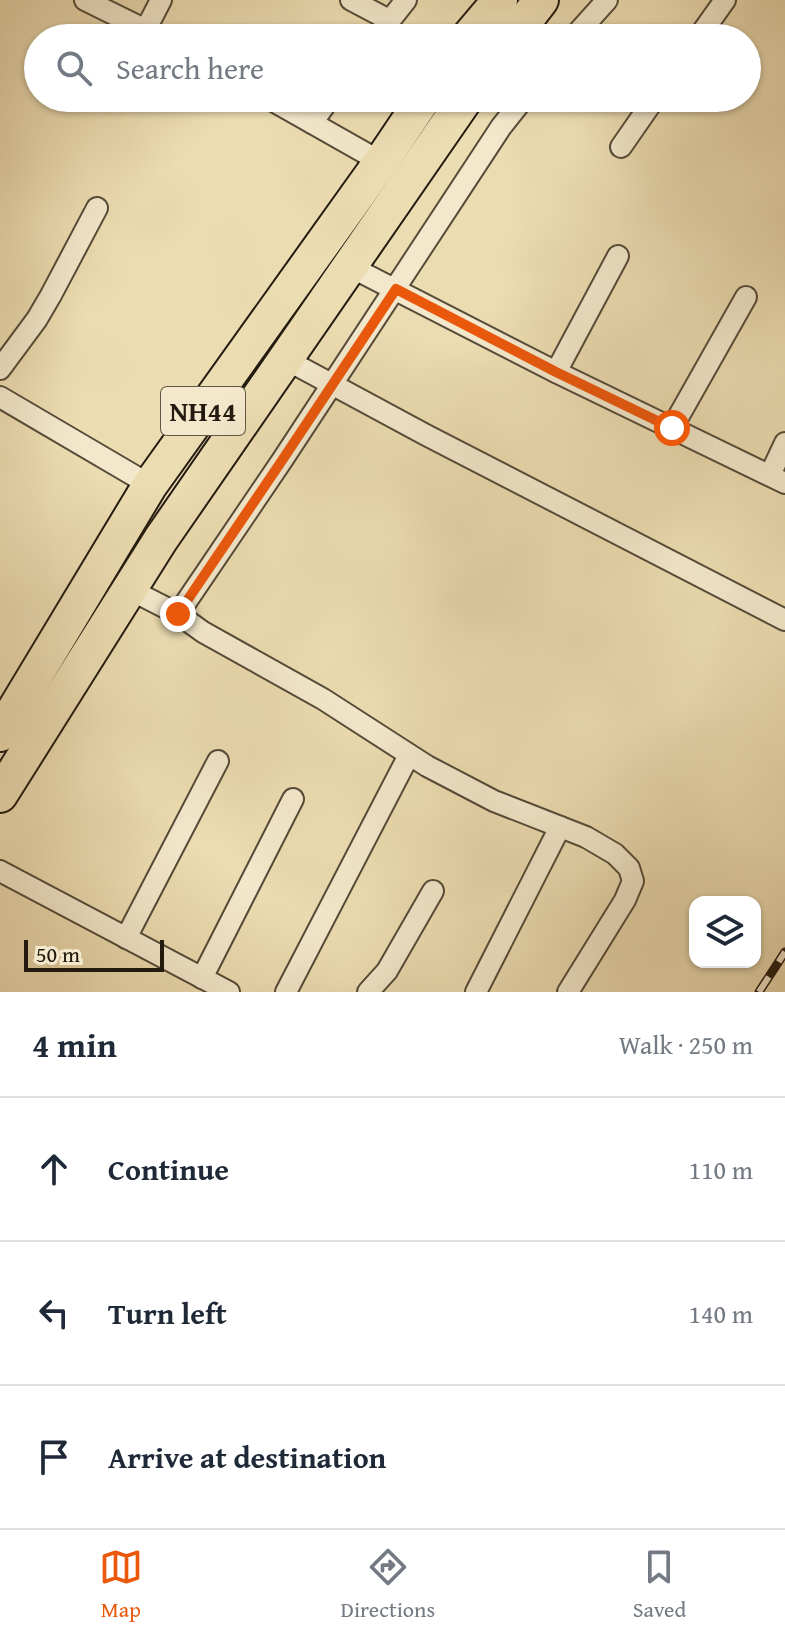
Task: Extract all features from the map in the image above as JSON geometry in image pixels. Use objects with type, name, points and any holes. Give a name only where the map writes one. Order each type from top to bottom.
[{"type":"highway","points":[[480,24],[500,0]]},
{"type":"highway","points":[[523,24],[541,0]]},
{"type":"highway","name":"NH44","points":[[0,734],[150,485],[415,112]]},
{"type":"highway","name":"NH44","points":[[0,795],[161,539],[456,112]]},
{"type":"street","points":[[85,0],[135,24]]},
{"type":"street","points":[[156,24],[161,0]]},
{"type":"street","points":[[351,0],[389,20]]},
{"type":"street","points":[[386,24],[406,0]]},
{"type":"street","points":[[586,24],[607,0]]},
{"type":"street","points":[[708,24],[725,0]]},
{"type":"street","points":[[293,112],[381,162]]},
{"type":"street","points":[[312,123],[320,112]]},
{"type":"street","points":[[178,614],[513,112]]},
{"type":"street","points":[[621,147],[645,112]]},
{"type":"street","points":[[0,369],[37,319],[97,208]]},
{"type":"street","points":[[556,372],[618,256]]},
{"type":"street","points":[[349,266],[556,372],[777,479],[785,443]]},
{"type":"street","points":[[672,428],[746,297]]},
{"type":"street","points":[[285,359],[785,620]]},
{"type":"street","points":[[0,397],[150,485]]},
{"type":"street","points":[[129,589],[178,614],[203,632],[323,699],[409,755],[494,801],[586,837],[615,854],[629,868],[633,881],[625,900],[568,992]]},
{"type":"street","points":[[286,992],[409,755]]},
{"type":"street","points":[[126,938],[218,761]]},
{"type":"street","points":[[202,978],[293,799]]},
{"type":"street","points":[[476,992],[560,827]]},
{"type":"street","points":[[0,871],[229,992]]},
{"type":"street","points":[[368,992],[387,971],[433,891]]},
{"type":"railway","points":[[759,992],[785,952]]},
{"type":"route","points":[[178,614],[396,289],[672,428]]}]
